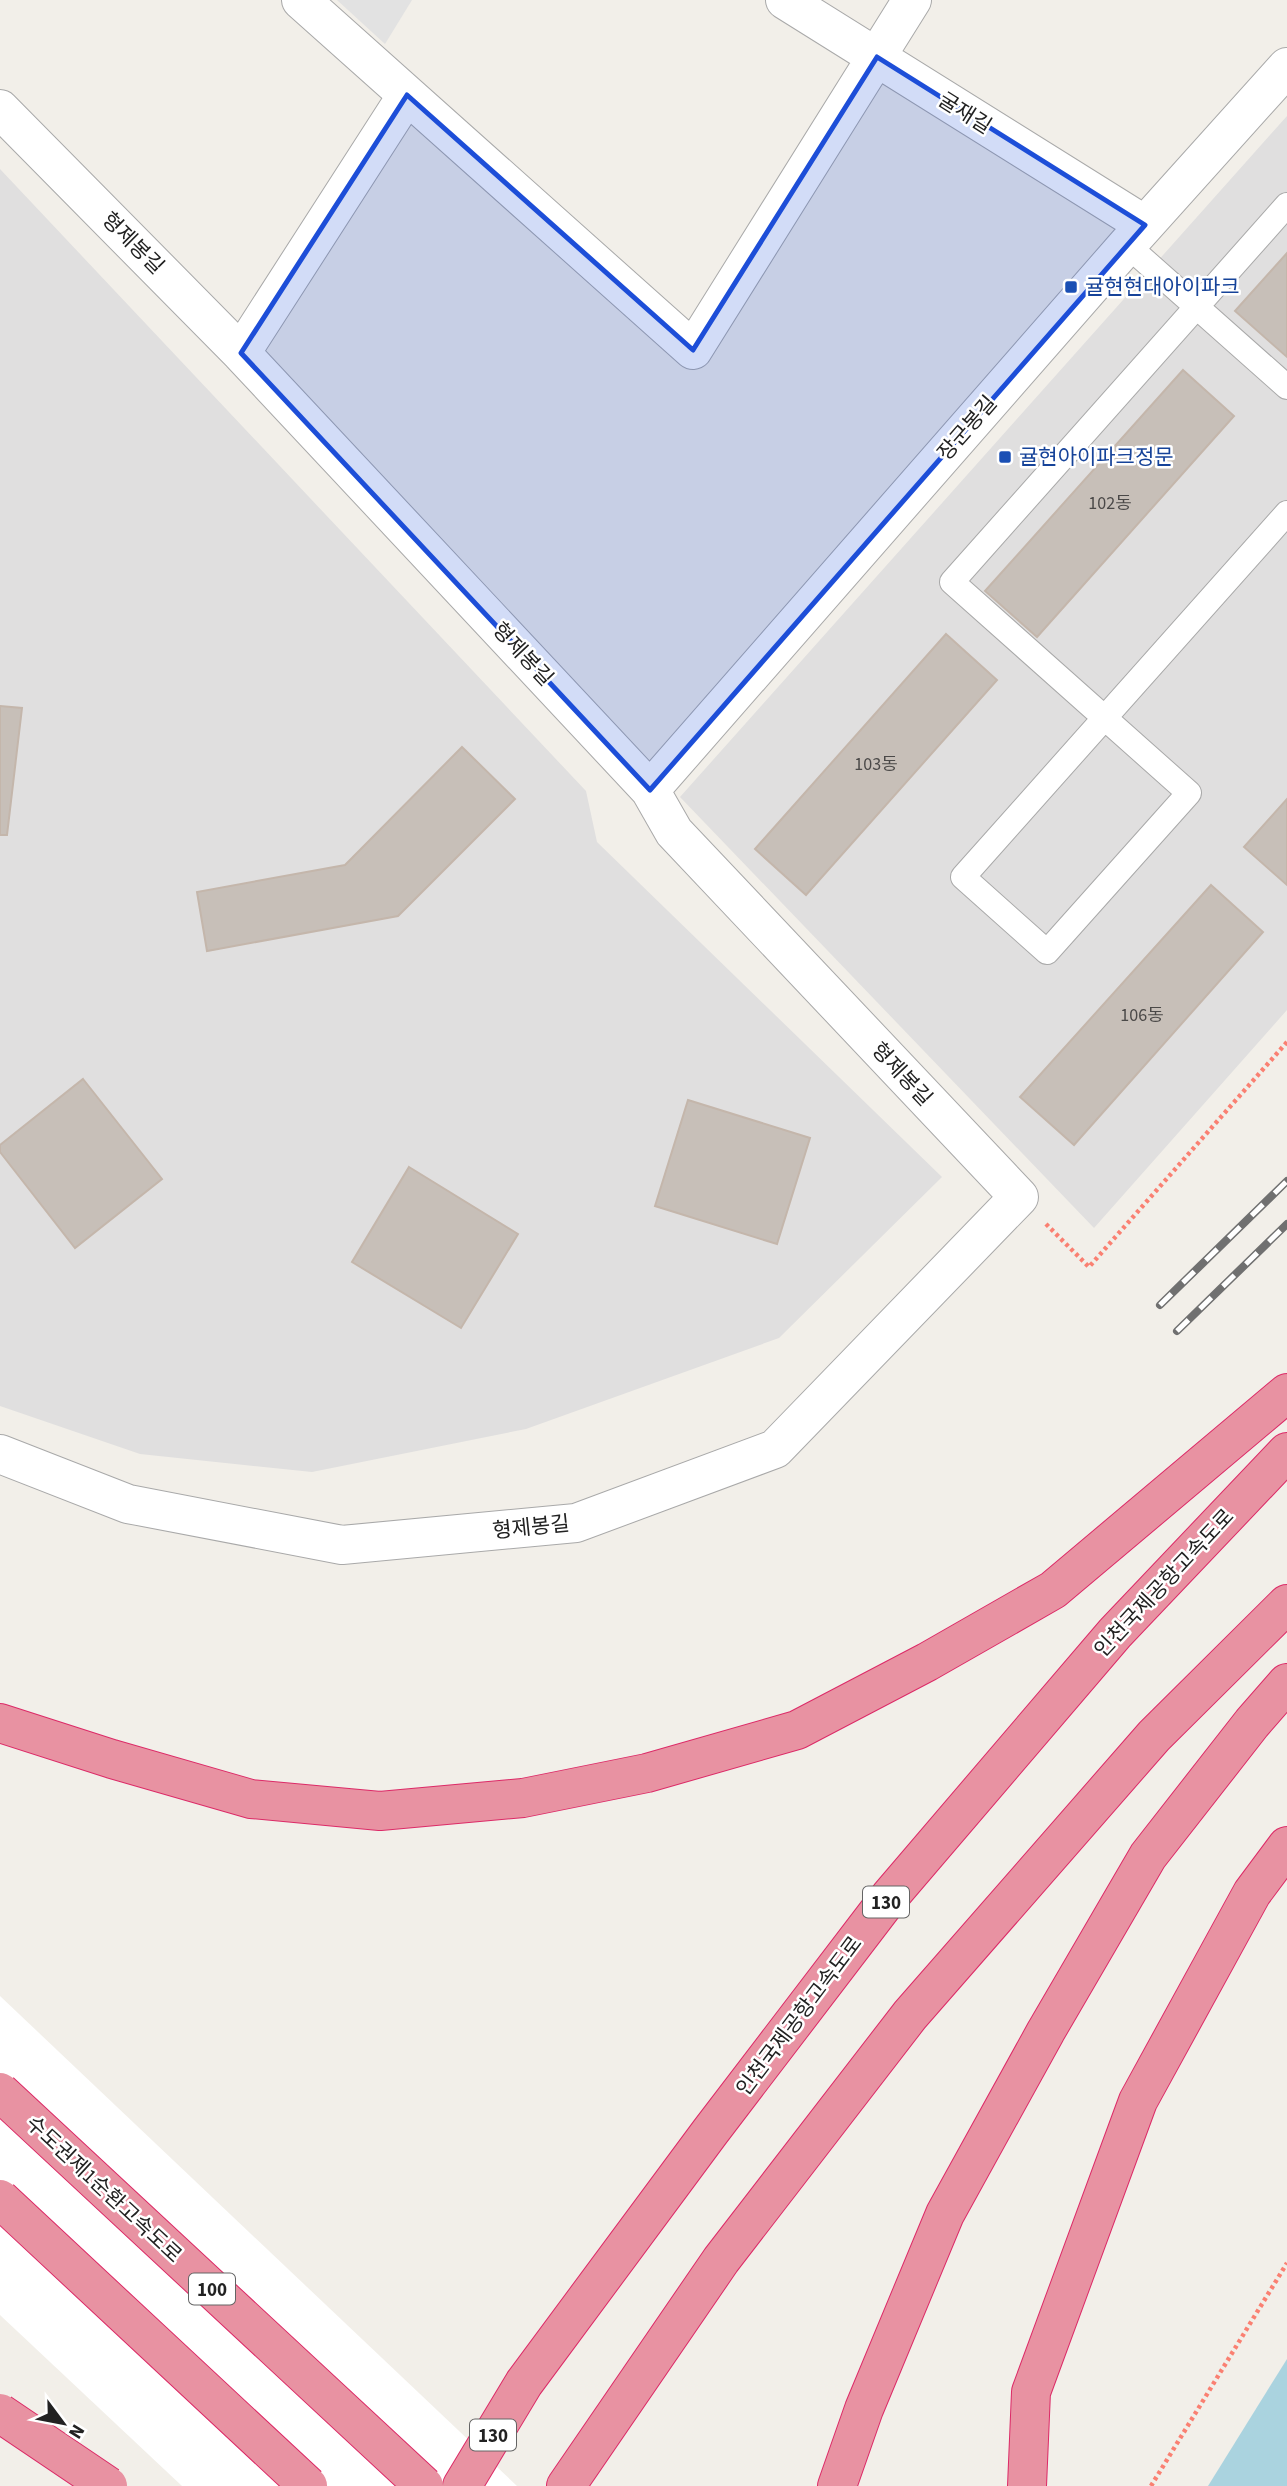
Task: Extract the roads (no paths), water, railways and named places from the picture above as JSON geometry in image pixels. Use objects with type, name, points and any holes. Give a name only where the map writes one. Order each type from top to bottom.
[{"type":"highway","points":[[0,1723],[251,1799],[380,1811],[523,1798],[647,1773],[797,1730],[927,1662],[1054,1590],[1287,1393]]},
{"type":"highway","name":"인천국제공항고속도로","points":[[461,2486],[523,2383],[891,1895],[1115,1633],[1287,1452]]},
{"type":"highway","points":[[566,2486],[721,2260],[911,2015],[1154,1736],[1287,1604]]},
{"type":"highway","points":[[837,2486],[864,2409],[945,2214],[1046,2031],[1148,1856],[1252,1723],[1287,1683]]},
{"type":"highway","points":[[1027,2486],[1031,2392],[1138,2101],[1252,1893],[1287,1846]]},
{"type":"highway","name":"수도권제1순환고속도로","points":[[0,2092],[424,2486]]},
{"type":"highway","points":[[0,2199],[308,2486]]},
{"type":"highway","points":[[442,2486],[523,2383]]},
{"type":"highway","points":[[0,2413],[108,2486]]},
{"type":"street","points":[[301,0],[693,350],[912,0]]},
{"type":"street","name":"굴재길","points":[[785,0],[877,57],[1136,235]]},
{"type":"street","name":"장군봉길","points":[[650,790],[1136,235],[1287,67]]},
{"type":"street","points":[[241,354],[407,94]]},
{"type":"street","name":"형제봉길","points":[[0,109],[241,354],[650,790],[674,832],[1019,1197],[775,1449],[576,1523],[342,1545],[128,1504],[0,1454]]},
{"type":"lane","points":[[1287,205],[952,582],[1105,718],[1189,793],[1047,952],[963,877],[1105,718],[1287,513]]},
{"type":"lane","points":[[1136,235],[1197,306],[1287,387]]},
{"type":"water","points":[[1287,2359],[1287,2486],[1208,2486]]},
{"type":"railway","points":[[1160,1305],[1287,1181]]},
{"type":"railway","points":[[1177,1331],[1287,1224]]},
{"type":"place","name":"귤현현대아이파크","points":[[1071,287]]},
{"type":"place","name":"귤현아이파크정문","points":[[1005,457]]}]
